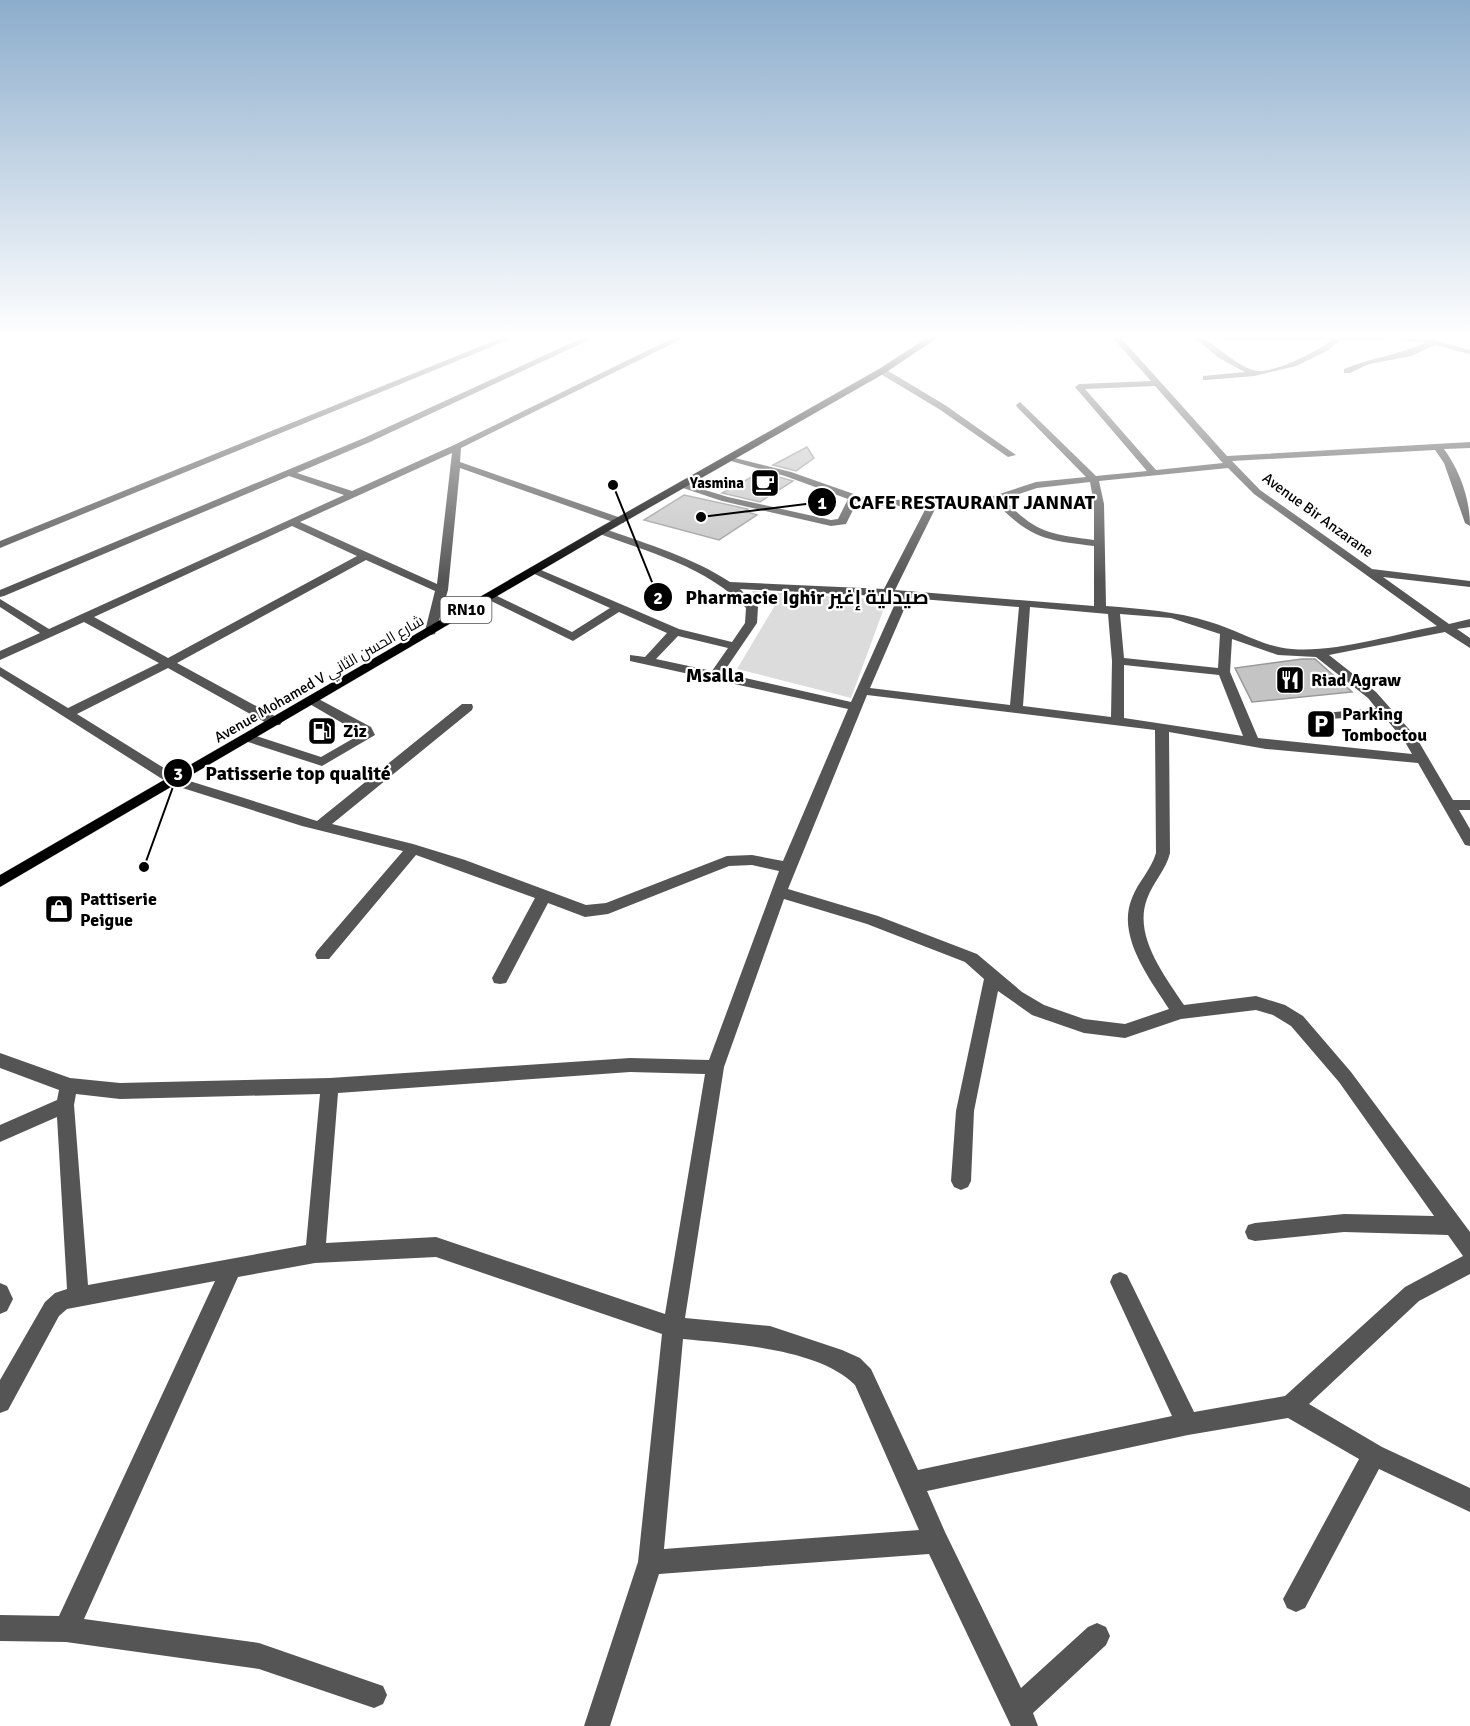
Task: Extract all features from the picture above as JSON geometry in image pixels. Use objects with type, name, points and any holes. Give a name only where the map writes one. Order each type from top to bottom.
[{"type":"main road","name":"Avenue Mohamed V شارع الحسن الثاني","points":[[0,882],[601,531],[799,419]]},
{"type":"street","points":[[0,545],[311,419]]},
{"type":"street","points":[[0,594],[413,419]]},
{"type":"street","points":[[0,656],[515,419]]},
{"type":"street","points":[[959,419],[1011,455]]},
{"type":"street","points":[[1034,419],[1094,479],[1100,504],[1100,610]]},
{"type":"street","points":[[1107,419],[1154,473]]},
{"type":"street","name":"Avenue Bir Anzarane","points":[[1187,419],[1257,492],[1470,644]]},
{"type":"street","points":[[730,458],[788,474],[867,502],[933,503],[985,502],[1036,485],[1154,473],[1227,462],[1470,445]]},
{"type":"street","points":[[431,631],[442,590],[457,447]]},
{"type":"street","points":[[1438,448],[1449,463],[1466,501],[1470,523]]},
{"type":"street","points":[[455,463],[620,521]]},
{"type":"street","points":[[288,473],[350,494]]},
{"type":"street","points":[[682,486],[726,499],[831,523],[842,522],[854,497]]},
{"type":"street","points":[[998,499],[1019,521],[1034,531],[1099,544]]},
{"type":"street","points":[[888,593],[933,503]]},
{"type":"street","points":[[291,522],[442,590]]},
{"type":"street","points":[[601,531],[674,559],[730,585],[752,607],[751,623],[715,675]]},
{"type":"street","points":[[67,714],[166,664],[368,555]]},
{"type":"street","points":[[534,570],[675,632],[735,645]]},
{"type":"street","points":[[1369,571],[1470,584]]},
{"type":"street","points":[[730,585],[905,594],[1172,615],[1215,627],[1278,652],[1296,655],[1319,653],[1470,623]]},
{"type":"street","points":[[597,1726],[650,1562],[673,1327],[715,1066],[781,893],[788,867],[905,594]]},
{"type":"street","points":[[489,596],[570,637],[577,636],[617,608]]},
{"type":"street","points":[[0,602],[49,634]]},
{"type":"street","points":[[1016,708],[1025,604]]},
{"type":"street","points":[[1114,612],[1118,661],[1117,721]]},
{"type":"street","points":[[86,618],[275,722]]},
{"type":"street","points":[[648,660],[675,632]]},
{"type":"street","points":[[1226,633],[1224,672],[1252,741]]},
{"type":"street","points":[[1319,653],[1372,695],[1411,740],[1470,841]]},
{"type":"street","points":[[634,658],[715,675],[859,699],[1016,708],[1162,727],[1266,745],[1422,759]]},
{"type":"street","points":[[1118,661],[1224,672]]},
{"type":"street","points":[[0,671],[175,781],[320,826],[413,849],[460,864],[585,911],[595,911],[727,861],[752,860],[788,867]]},
{"type":"street","points":[[250,738],[322,762],[328,761],[368,735],[366,730],[313,700]]},
{"type":"street","points":[[320,826],[467,707]]},
{"type":"street","points":[[1335,716],[1386,711]]},
{"type":"street","points":[[1162,727],[1163,853],[1161,864],[1138,902],[1138,920],[1142,949],[1180,1012]]},
{"type":"street","points":[[1449,806],[1470,805]]},
{"type":"street","points":[[323,955],[413,849]]},
{"type":"street","points":[[781,893],[872,920],[971,958],[1016,997],[1038,1010],[1084,1026],[1125,1031],[1180,1012],[1256,1003],[1279,1010],[1297,1021],[1345,1077],[1470,1249]]},
{"type":"street","points":[[500,978],[544,896]]},
{"type":"street","points":[[961,1181],[965,1111],[993,976]]},
{"type":"street","points":[[0,1060],[69,1086],[120,1091],[330,1086],[630,1065],[715,1066]]},
{"type":"street","points":[[69,1086],[65,1106],[78,1296]]},
{"type":"street","points":[[315,1253],[330,1086]]},
{"type":"street","points":[[0,1134],[65,1106]]},
{"type":"street","points":[[1255,1232],[1344,1223],[1454,1226]]},
{"type":"street","points":[[0,1402],[52,1309],[62,1300],[315,1253],[436,1247],[673,1327],[770,1337],[852,1366],[863,1377],[936,1541],[1021,1718],[1097,1636]]},
{"type":"street","points":[[912,1483],[1188,1424],[1290,1406],[1412,1294],[1470,1263]]},
{"type":"street","points":[[66,1629],[232,1268]]},
{"type":"street","points":[[1120,1282],[1188,1424]]},
{"type":"street","points":[[0,1293],[0,1304]]},
{"type":"street","points":[[1290,1406],[1374,1455],[1470,1500]]},
{"type":"street","points":[[1296,1599],[1374,1455]]},
{"type":"street","points":[[650,1562],[936,1541]]},
{"type":"street","points":[[0,1628],[66,1629],[259,1656],[374,1695]]},
{"type":"shaded area","points":[[752,591],[887,600],[851,698],[737,669],[774,607],[755,597]]},
{"type":"building","points":[[807,447],[814,458],[796,471],[773,465]]},
{"type":"building","name":"Yasmina","points":[[761,472],[793,481],[760,502],[722,493]]},
{"type":"building","points":[[684,495],[748,509],[745,511],[757,515],[719,540],[644,520]]},
{"type":"building","name":"Riad Agraw","points":[[1315,659],[1352,692],[1252,702],[1235,668]]},
{"type":"place","name":"Yasmina","points":[[765,483]]},
{"type":"place","name":"Pharmacie Ighir صيدلية إغير","points":[[613,485]]},
{"type":"place","name":"CAFE RESTAURANT JANNAT","points":[[701,517]]},
{"type":"place","name":"Riad Agraw","points":[[1290,680]]},
{"type":"place","name":"Parking Tomboctou","points":[[1321,724]]},
{"type":"place","name":"Ziz","points":[[322,731]]},
{"type":"place","name":"Patisserie top qualité","points":[[144,867]]},
{"type":"place","name":"Pattiserie Peigue","points":[[59,909]]},
{"type":"district","name":"Msalla","points":[[715,675]]}]
